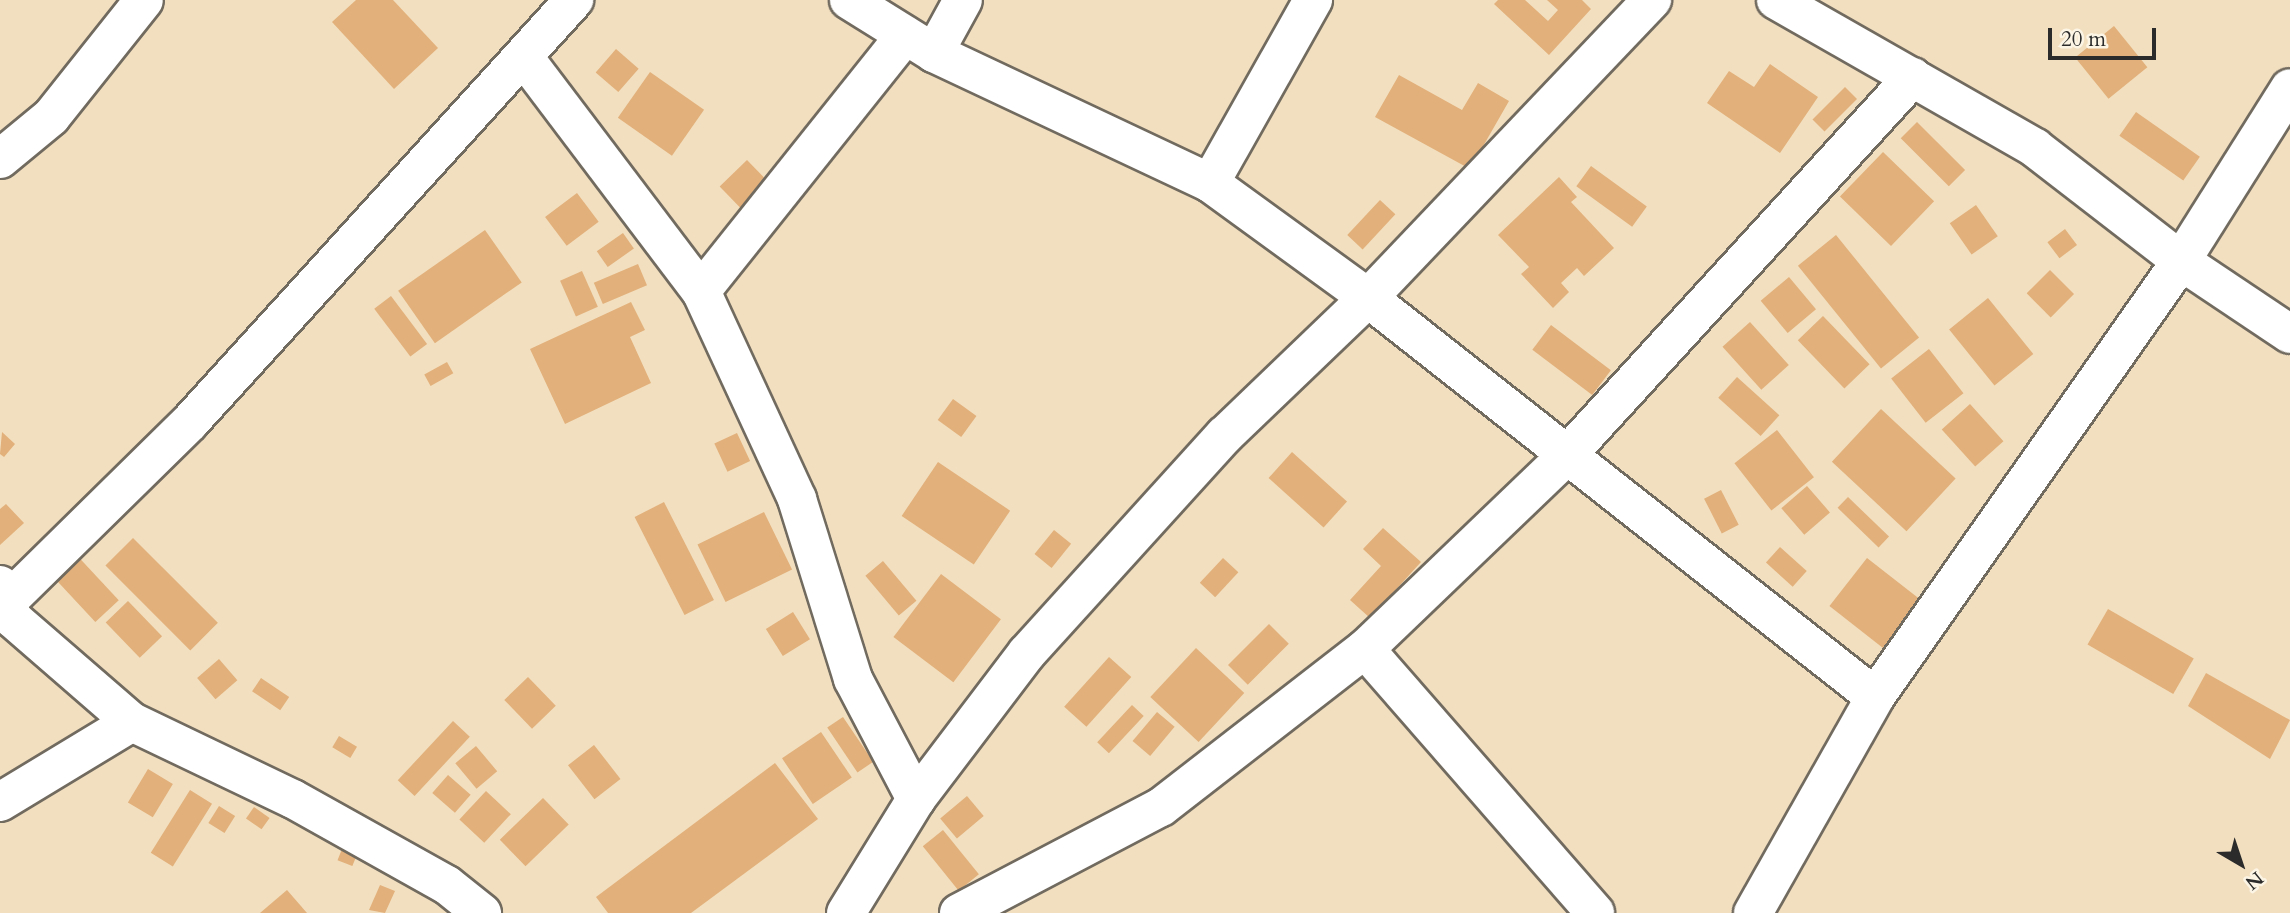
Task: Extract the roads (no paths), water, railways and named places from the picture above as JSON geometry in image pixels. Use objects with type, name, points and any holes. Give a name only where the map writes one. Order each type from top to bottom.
[{"type":"street","points":[[0,159],[51,117],[144,0]]},
{"type":"street","points":[[482,913],[447,885],[293,799],[132,722],[13,619],[5,592],[190,422],[526,60],[574,0]]},
{"type":"street","points":[[849,0],[920,44],[1210,183],[1368,298],[1875,697]]},
{"type":"street","points":[[701,291],[920,44],[963,0]]},
{"type":"street","points":[[1210,183],[1313,0]]},
{"type":"street","points":[[846,913],[916,799],[1036,643],[1225,435],[1368,298],[1652,0]]},
{"type":"street","points":[[1776,0],[2035,148],[2181,261],[2290,334]]},
{"type":"street","points":[[526,60],[701,291],[797,499],[853,679],[916,799]]},
{"type":"street","points":[[959,913],[1161,807],[1365,649],[1567,454],[1913,77]]},
{"type":"street","points":[[1753,913],[1875,697],[2181,261],[2290,88]]},
{"type":"street","points":[[1365,649],[1595,913]]},
{"type":"street","points":[[0,802],[132,722]]}]
